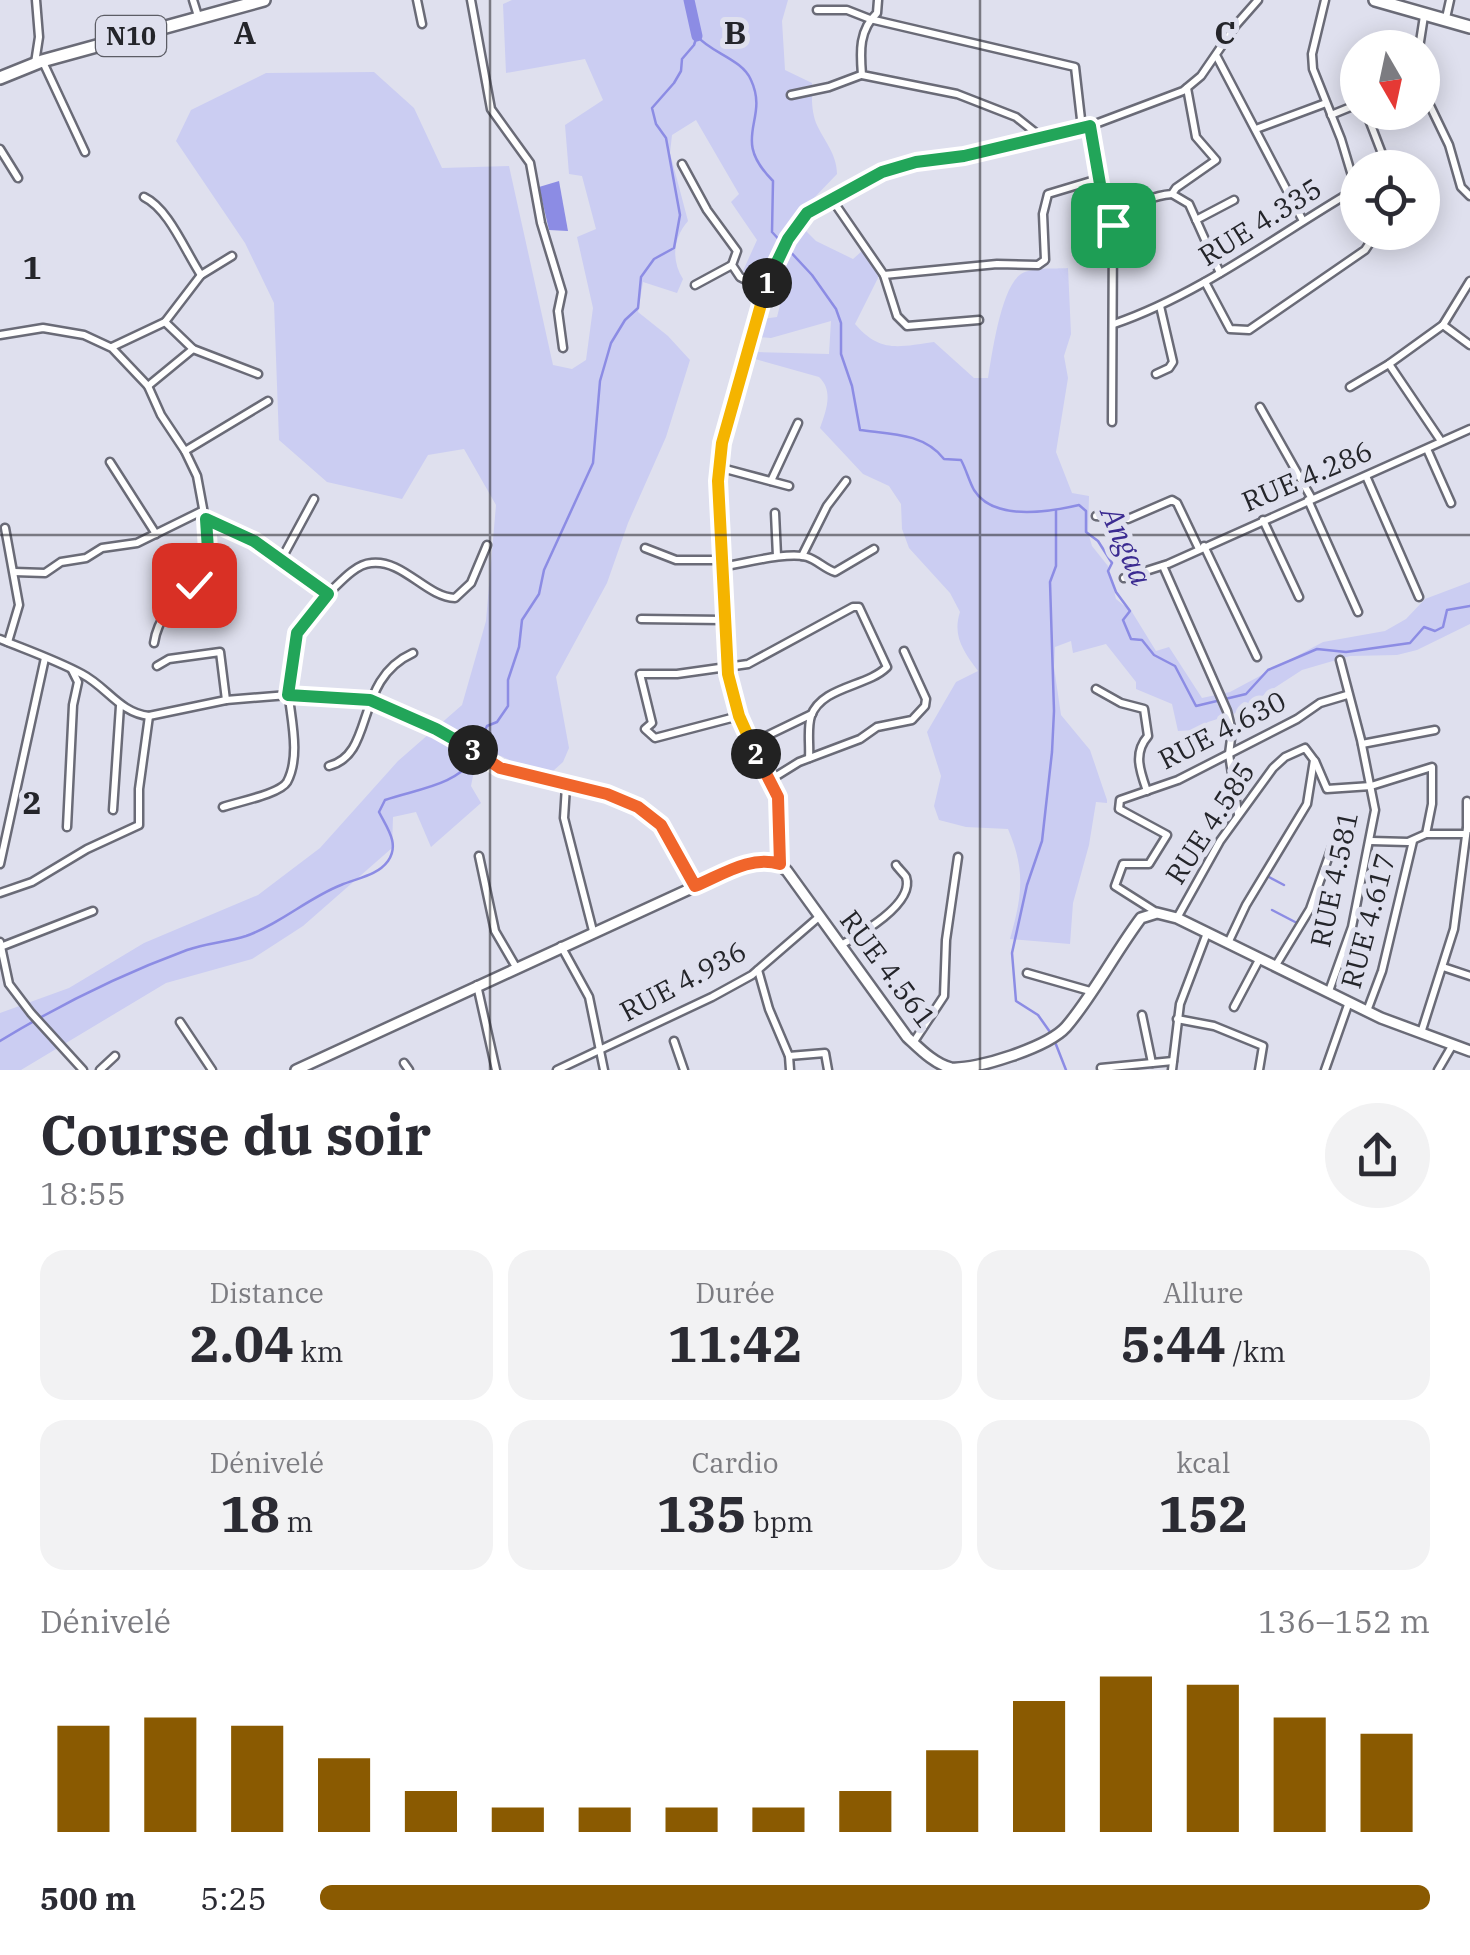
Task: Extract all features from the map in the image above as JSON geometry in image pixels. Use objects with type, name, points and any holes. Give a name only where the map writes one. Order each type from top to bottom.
[{"type":"highway","name":"N10","points":[[0,78],[198,16],[264,0]]},
{"type":"highway","points":[[1375,0],[1402,4],[1470,27]]},
{"type":"main road","points":[[296,1070],[744,864],[780,864]]},
{"type":"main road","name":"RUE 4.561","points":[[780,864],[914,1043],[953,1070],[994,1063],[1042,1044],[1066,1026],[1142,918],[1157,912]]},
{"type":"main road","points":[[1157,912],[1228,941],[1367,1011],[1470,1051]]},
{"type":"street","points":[[36,0],[39,63],[84,152]]},
{"type":"street","points":[[193,0],[198,16]]},
{"type":"street","points":[[418,0],[422,24]]},
{"type":"street","points":[[472,0],[491,109],[530,163],[540,223],[562,292],[558,311],[562,348]]},
{"type":"street","points":[[862,75],[861,42],[870,20],[878,13],[878,0]]},
{"type":"street","points":[[780,864],[780,809],[739,716],[728,670],[718,468],[764,289],[796,226],[807,213],[831,198],[899,166],[1086,127],[1187,88],[1216,57],[1258,0]]},
{"type":"street","name":"RUE 4.335","points":[[1325,0],[1312,61],[1343,150]]},
{"type":"street","points":[[1446,20],[1450,0]]},
{"type":"street","points":[[817,10],[847,10],[870,20],[1074,66],[1098,179],[1113,225],[1112,422]]},
{"type":"street","points":[[1422,30],[1424,14]]},
{"type":"street","points":[[1216,57],[1302,220]]},
{"type":"street","points":[[791,95],[829,88],[862,75],[957,94],[1016,118],[1042,138]]},
{"type":"street","points":[[1113,225],[1129,216],[1146,198],[1172,194],[1216,160],[1194,132],[1187,88]]},
{"type":"street","points":[[1256,129],[1326,103]]},
{"type":"street","points":[[1331,116],[1340,112]]},
{"type":"street","points":[[1440,127],[1461,187],[1470,196]]},
{"type":"street","points":[[0,149],[18,178]]},
{"type":"street","points":[[682,164],[707,210],[737,251],[732,265],[695,285]]},
{"type":"street","points":[[884,275],[997,264],[1042,264],[1043,214],[1048,194],[1098,179]]},
{"type":"street","points":[[1172,194],[1189,204],[1220,273]]},
{"type":"street","points":[[144,197],[167,216],[201,275]]},
{"type":"street","points":[[831,198],[884,275],[897,316],[907,326],[979,320]]},
{"type":"street","points":[[1196,220],[1234,200]]},
{"type":"street","name":"RUE 4.335","points":[[1114,324],[1205,282],[1302,220],[1340,201]]},
{"type":"street","points":[[1205,282],[1230,329],[1249,330],[1365,250]]},
{"type":"street","points":[[112,348],[165,322],[201,275],[232,256]]},
{"type":"street","points":[[732,265],[740,277],[764,289]]},
{"type":"street","points":[[1350,387],[1443,325],[1470,282]]},
{"type":"street","points":[[1156,374],[1170,368],[1172,362],[1160,306]]},
{"type":"street","points":[[165,322],[194,350],[258,374]]},
{"type":"street","points":[[1443,325],[1470,345]]},
{"type":"street","points":[[0,335],[43,328],[84,335],[112,348],[148,386],[185,452],[204,503],[208,550],[194,585],[181,592],[156,630],[154,643]]},
{"type":"street","points":[[148,386],[194,350]]},
{"type":"street","points":[[1389,364],[1441,441]]},
{"type":"street","points":[[185,452],[268,401]]},
{"type":"street","points":[[1260,407],[1310,499],[1358,612]]},
{"type":"street","points":[[771,481],[798,423]]},
{"type":"street","name":"RUE 4.286","points":[[1124,578],[1163,566],[1470,429]]},
{"type":"street","points":[[1427,448],[1450,503]]},
{"type":"street","points":[[110,462],[156,534]]},
{"type":"street","points":[[718,468],[789,486]]},
{"type":"street","points":[[1366,476],[1419,598]]},
{"type":"street","points":[[802,556],[827,506],[846,480]]},
{"type":"street","points":[[281,560],[314,499]]},
{"type":"street","points":[[1096,516],[1128,519],[1172,500],[1177,504],[1258,656]]},
{"type":"street","points":[[775,512],[777,556]]},
{"type":"street","points":[[14,572],[45,573],[61,562],[86,558],[102,548],[137,543],[204,515],[254,541],[328,594]]},
{"type":"street","points":[[1263,520],[1299,597]]},
{"type":"street","points":[[6,528],[19,605],[4,640],[86,676],[138,715],[226,700],[288,695],[370,700],[436,729],[500,768],[607,794],[638,807],[661,825],[695,886]]},
{"type":"street","points":[[223,807],[284,786],[293,748],[288,695],[297,633],[328,594],[370,562],[401,571],[444,596],[455,598],[471,583],[487,544]]},
{"type":"street","points":[[645,548],[676,560],[720,563],[802,556],[835,572],[874,550]]},
{"type":"street","points":[[1163,566],[1227,711],[1238,816]]},
{"type":"street","points":[[739,716],[656,738],[645,730],[652,723],[640,674],[728,670],[758,661],[810,628],[859,607],[887,667],[835,692],[812,714],[750,744]]},
{"type":"street","points":[[641,619],[724,620]]},
{"type":"street","points":[[770,780],[809,758],[860,739],[877,726],[912,720],[926,702],[904,651]]},
{"type":"street","points":[[158,666],[169,659],[220,652],[226,700]]},
{"type":"street","points":[[330,766],[340,763],[352,751],[380,678],[396,661],[413,653]]},
{"type":"street","points":[[0,864],[46,658]]},
{"type":"street","name":"RUE 4.581","points":[[1330,991],[1352,927],[1375,810],[1340,660]]},
{"type":"street","points":[[67,827],[73,705],[78,682],[71,669]]},
{"type":"street","points":[[1096,690],[1144,709],[1148,736],[1138,746],[1138,758],[1147,791]]},
{"type":"street","name":"RUE 4.630","points":[[1157,912],[1115,886],[1125,862],[1149,864],[1167,835],[1118,805],[1120,800],[1172,783],[1297,719],[1320,703],[1347,695]]},
{"type":"street","points":[[113,810],[120,705]]},
{"type":"street","points":[[809,758],[812,714]]},
{"type":"street","points":[[0,892],[32,882],[139,826],[138,789],[149,716]]},
{"type":"street","points":[[1362,744],[1435,730]]},
{"type":"street","name":"RUE 4.585","points":[[1177,918],[1195,881],[1238,816],[1285,757],[1305,748],[1314,760]]},
{"type":"street","points":[[1314,760],[1327,789],[1371,786],[1432,767],[1432,804],[1426,834]]},
{"type":"street","points":[[1228,941],[1307,804],[1314,760]]},
{"type":"street","points":[[566,786],[564,818],[593,931]]},
{"type":"street","points":[[1421,1034],[1458,904],[1468,831],[1467,801]]},
{"type":"street","points":[[1371,841],[1413,842],[1426,834],[1468,831]]},
{"type":"street","name":"RUE 4.617","points":[[1367,1011],[1382,971],[1413,842]]},
{"type":"street","points":[[1276,965],[1310,908],[1332,847]]},
{"type":"street","points":[[479,856],[495,931],[516,966]]},
{"type":"street","points":[[914,1043],[944,996],[946,940],[958,856]]},
{"type":"street","points":[[840,946],[889,914],[907,883],[896,864]]},
{"type":"street","points":[[83,1070],[9,984],[2,944],[93,911]]},
{"type":"street","name":"RUE 4.936","points":[[557,1070],[712,997],[758,970],[820,916]]},
{"type":"street","points":[[1100,1068],[1173,1065],[1177,1019],[1193,965],[1208,932]]},
{"type":"street","points":[[561,946],[589,997],[604,1070]]},
{"type":"street","points":[[1234,1008],[1261,957]]},
{"type":"street","points":[[1443,967],[1470,976]]},
{"type":"street","points":[[758,970],[768,1009],[789,1056],[790,1070]]},
{"type":"street","points":[[1027,973],[1090,991]]},
{"type":"street","points":[[477,984],[496,1070]]},
{"type":"street","points":[[1325,1070],[1349,1002]]},
{"type":"street","points":[[1142,1015],[1152,1063]]},
{"type":"street","points":[[1177,1019],[1214,1026],[1264,1046],[1259,1070]]},
{"type":"street","points":[[180,1022],[212,1070]]},
{"type":"street","points":[[674,1042],[684,1070]]},
{"type":"street","points":[[1438,1070],[1452,1046]]},
{"type":"street","points":[[789,1056],[824,1053],[828,1070]]},
{"type":"street","points":[[100,1070],[115,1056]]},
{"type":"shaded area","points":[[512,0],[788,0],[782,21],[785,70],[812,83],[814,118],[837,174],[791,222],[761,282],[743,271],[757,240],[731,202],[739,194],[696,120],[672,135],[670,153],[688,221],[675,249],[683,279],[677,293],[643,282],[638,312],[690,360],[666,437],[628,523],[607,583],[556,677],[569,748],[563,762],[553,771],[534,772],[501,756],[489,757],[475,766],[471,786],[481,803],[431,847],[416,812],[393,817],[392,848],[303,926],[252,959],[166,983],[21,1070],[0,1070],[0,1013],[69,988],[144,943],[258,895],[320,848],[398,761],[462,705],[486,621],[496,505],[464,449],[428,455],[402,499],[327,482],[279,440],[274,303],[245,243],[176,141],[191,110],[266,73],[374,72],[414,108],[442,168],[509,166],[553,365],[572,369],[586,360],[593,308],[577,237],[596,229],[582,176],[569,174],[565,125],[603,100],[585,59],[506,73],[503,4]]},
{"type":"shaded area","points":[[559,181],[568,231],[549,230],[539,187]]},
{"type":"shaded area","points":[[805,230],[816,241],[853,259],[862,251],[879,276],[855,324],[864,333],[890,346],[934,342],[974,378],[988,378],[999,322],[1014,281],[1031,270],[1068,268],[1071,334],[1064,356],[1068,378],[1056,452],[1072,493],[1089,496],[1088,532],[1092,546],[1108,566],[1116,599],[1132,612],[1156,651],[1169,647],[1202,698],[1230,692],[1323,642],[1385,631],[1406,619],[1425,599],[1470,582],[1470,624],[1417,650],[1397,655],[1350,656],[1302,670],[1236,713],[1195,730],[1178,731],[1172,704],[1136,689],[1136,682],[1106,644],[1073,653],[1071,641],[1055,647],[1061,715],[1090,750],[1107,803],[1096,802],[1073,903],[1070,944],[1010,939],[1020,871],[1008,829],[966,827],[939,820],[934,806],[941,776],[927,732],[956,682],[978,671],[958,636],[960,612],[950,593],[909,548],[902,529],[901,504],[889,486],[863,474],[820,428],[827,401],[824,383],[819,377],[755,359],[757,352],[829,354],[831,321],[771,338],[758,337],[762,319],[777,317],[780,305],[768,304],[786,256]]},
{"type":"waterway","name":"Angaa","points":[[689,0],[697,36]]},
{"type":"waterway","points":[[0,1041],[115,980],[187,950],[258,931],[329,890],[378,870],[388,861],[393,848],[379,812],[385,800],[447,780],[459,774],[476,755],[487,726],[497,722],[508,706],[508,680],[519,647],[522,620],[539,594],[544,570],[593,463],[600,381],[611,343],[638,308],[641,277],[654,259],[674,248],[680,215],[666,138],[656,124],[652,108],[674,83],[682,59],[697,36],[741,67],[751,80],[756,94],[754,152],[773,181],[772,232],[812,275],[836,309],[841,323],[841,354],[860,430],[917,439],[944,459],[961,460],[974,490],[995,507],[1023,512],[1079,505],[1086,511],[1086,532],[1098,541],[1112,563],[1108,571],[1116,592],[1130,611],[1123,620],[1131,639],[1142,640],[1154,655],[1175,666],[1196,706],[1246,694],[1268,670],[1317,649],[1346,652],[1410,643],[1424,627],[1435,631],[1443,627],[1447,610],[1470,606]]},
{"type":"waterway","points":[[1050,1032],[1038,1015],[1016,1001],[1012,953],[1027,885],[1042,841],[1052,752],[1050,582],[1056,566],[1056,511]]},
{"type":"waterway","points":[[1267,876],[1284,885]]},
{"type":"waterway","points":[[1272,910],[1297,923]]},
{"type":"waterway","points":[[1055,1042],[1066,1070]]},
{"type":"route","points":[[194,585],[208,550],[206,519],[266,548],[328,594],[297,633],[288,695],[370,700],[436,729],[500,768],[607,794],[638,807],[661,825],[695,886],[744,864],[780,864],[778,797],[741,722],[728,674],[718,468],[764,289],[788,239],[807,213],[821,203],[890,169],[1090,126],[1100,184],[1113,225]]}]
